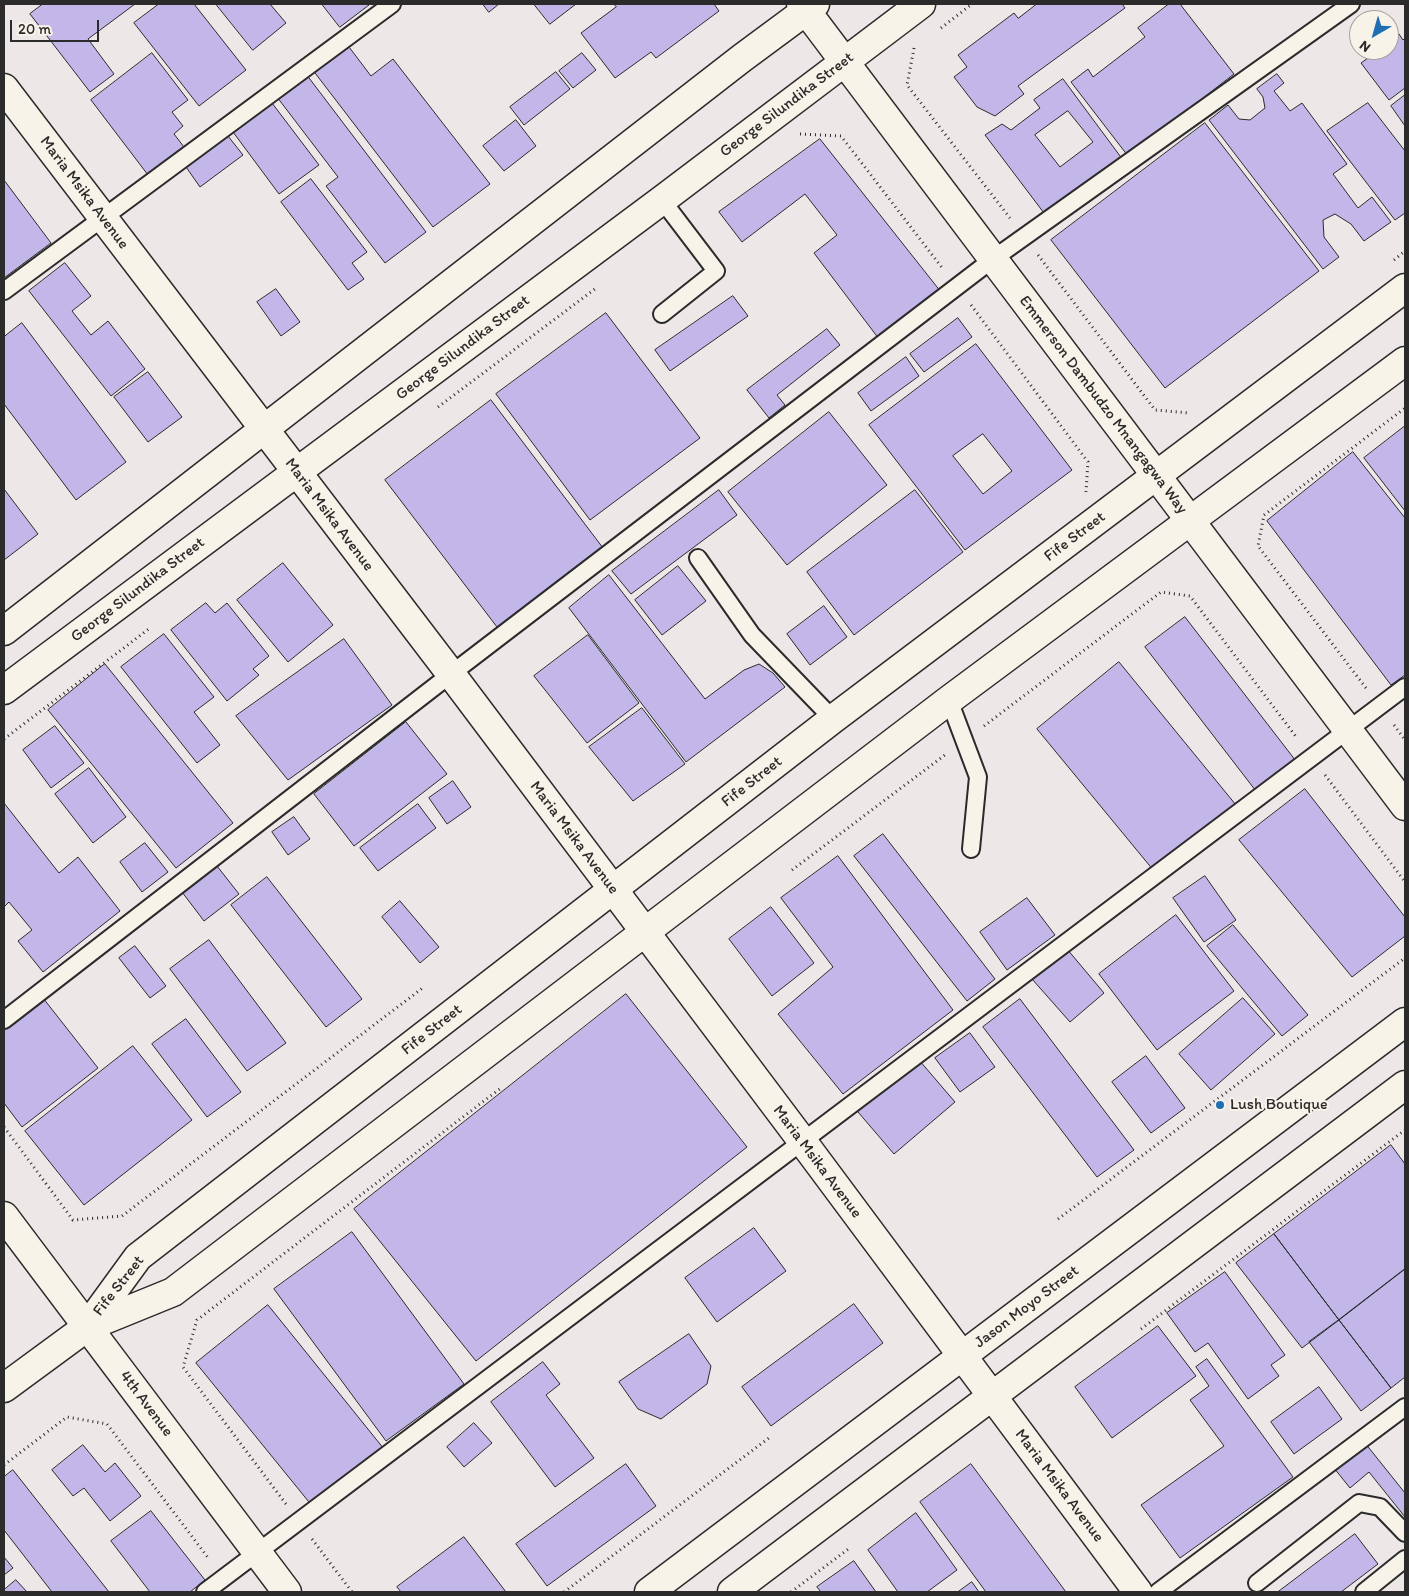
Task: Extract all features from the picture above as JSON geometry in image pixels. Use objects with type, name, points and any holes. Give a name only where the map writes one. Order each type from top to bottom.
[{"type":"street","name":"George Silundika Street","points":[[4,690],[662,200],[921,4]]},
{"type":"street","name":"Emmerson Dambudzo Mnangagwa Way","points":[[807,6],[844,61],[1405,806]]},
{"type":"street","points":[[4,631],[807,6]]},
{"type":"street","name":"Maria Msika Avenue","points":[[4,88],[451,674],[1138,1592]]},
{"type":"street","name":"Fife Street","points":[[87,1327],[138,1258],[833,719],[1405,288]]},
{"type":"street","name":"Fife Street","points":[[87,1327],[173,1292],[949,700],[1405,361]]},
{"type":"street","name":"Jason Moyo Street","points":[[649,1592],[1405,1022]]},
{"type":"street","points":[[732,1592],[1405,1085]]},
{"type":"street","name":"4th Avenue","points":[[4,1216],[287,1592]]},
{"type":"street","points":[[4,1388],[87,1327]]},
{"type":"lane","points":[[4,291],[392,4]]},
{"type":"lane","points":[[4,1020],[451,674],[993,259],[1351,4]]},
{"type":"lane","points":[[662,200],[716,271],[662,314]]},
{"type":"lane","points":[[698,558],[752,634],[833,719]]},
{"type":"lane","points":[[205,1592],[1405,687]]},
{"type":"lane","points":[[949,700],[978,776],[971,850]]},
{"type":"lane","points":[[1158,1592],[1405,1407]]},
{"type":"lane","points":[[1257,1583],[1359,1503],[1380,1507],[1405,1533]]},
{"type":"lane","points":[[1364,1592],[1405,1559]]},
{"type":"path","points":[[935,32],[972,4]]},
{"type":"path","points":[[920,43],[913,48],[907,85],[1155,410],[1190,414]]},
{"type":"path","points":[[1389,263],[1405,251]]},
{"type":"path","points":[[1405,408],[1264,515],[1258,546],[1405,740]]},
{"type":"path","points":[[792,870],[1161,592],[1190,596],[1405,882]]},
{"type":"path","points":[[4,739],[150,628]]},
{"type":"path","points":[[1058,1219],[1405,958]]},
{"type":"path","points":[[4,1127],[73,1220],[122,1216],[424,987]]},
{"type":"path","points":[[352,1592],[184,1367],[197,1320],[501,1088]]},
{"type":"path","points":[[1142,1329],[1405,1130]]},
{"type":"path","points":[[4,1465],[68,1417],[107,1424],[224,1578]]},
{"type":"path","points":[[564,1592],[769,1438]]},
{"type":"path","points":[[792,1592],[851,1547]]},
{"type":"building","points":[[43,4],[135,4],[88,39],[114,74],[90,92],[30,14]]},
{"type":"building","points":[[159,4],[194,4],[246,70],[199,106],[134,23]]},
{"type":"building","points":[[216,4],[270,4],[286,23],[253,50]]},
{"type":"building","points":[[322,4],[368,4],[369,5],[340,27]]},
{"type":"building","points":[[483,4],[499,4],[489,12]]},
{"type":"building","points":[[534,4],[576,4],[550,24]]},
{"type":"building","points":[[614,4],[714,4],[719,11],[656,58],[651,52],[615,78],[581,33],[616,7]]},
{"type":"building","points":[[1037,4],[1122,4],[1125,8],[1018,86],[1024,94],[995,116],[977,107],[954,77],[967,67],[958,55],[1014,13],[1018,18]]},
{"type":"building","points":[[1169,4],[1180,4],[1234,74],[1128,156],[1071,82],[1088,69],[1093,77],[1145,37],[1138,28]]},
{"type":"building","points":[[1399,34],[1403,40],[1405,38],[1405,88],[1389,100],[1361,63],[1365,60],[1399,60]]},
{"type":"building","points":[[346,43],[371,76],[393,59],[490,184],[433,227],[312,69]]},
{"type":"building","points":[[152,53],[188,100],[172,112],[183,126],[174,134],[184,147],[148,175],[91,100]]},
{"type":"building","points":[[582,53],[596,70],[573,88],[559,71]]},
{"type":"building","points":[[556,72],[570,89],[524,125],[510,107]]},
{"type":"building","points":[[306,74],[426,232],[385,263],[326,186],[338,177],[277,97]]},
{"type":"building","points":[[1277,74],[1284,83],[1274,91],[1290,111],[1302,103],[1347,164],[1333,174],[1358,208],[1372,197],[1391,222],[1364,241],[1351,224],[1335,214],[1323,220],[1324,237],[1339,257],[1323,269],[1209,120],[1228,105],[1239,119],[1250,120],[1265,108],[1263,97],[1257,89]]},
{"type":"building","points":[[1063,79],[1123,160],[1047,217],[985,135],[1002,124],[1011,130],[1040,108],[1034,100]],"holes":[[[1068,111],[1093,142],[1060,167],[1035,135]]]},
{"type":"building","points":[[1405,95],[1405,126],[1391,106]]},
{"type":"building","points":[[272,103],[319,165],[279,194],[233,132]]},
{"type":"building","points":[[1368,103],[1405,151],[1405,213],[1395,220],[1327,131]]},
{"type":"building","points":[[516,120],[536,146],[504,171],[483,146]]},
{"type":"building","points":[[1205,123],[1319,271],[1165,388],[1051,240]]},
{"type":"building","points":[[228,136],[243,155],[200,187],[186,167]]},
{"type":"building","points":[[820,139],[941,292],[879,339],[814,253],[837,235],[805,194],[742,242],[719,212]]},
{"type":"building","points":[[311,179],[367,252],[352,263],[364,279],[348,290],[281,202]]},
{"type":"building","points":[[4,180],[51,243],[4,278]]},
{"type":"building","points":[[65,263],[91,296],[72,311],[91,335],[108,321],[145,369],[111,396],[29,291]]},
{"type":"building","points":[[276,289],[300,322],[281,336],[257,302]]},
{"type":"building","points":[[733,296],[748,316],[670,371],[655,350]]},
{"type":"building","points":[[606,313],[700,438],[590,520],[496,394]]},
{"type":"building","points":[[958,318],[972,337],[924,372],[910,354]]},
{"type":"building","points":[[22,323],[126,462],[76,500],[4,404],[4,337]]},
{"type":"building","points":[[827,329],[840,345],[777,395],[785,405],[769,418],[747,390]]},
{"type":"building","points":[[976,344],[1072,470],[965,550],[869,425]],"holes":[[[983,434],[1012,471],[983,494],[953,456]]]},
{"type":"building","points":[[906,357],[919,376],[871,411],[858,393]]},
{"type":"building","points":[[148,372],[182,417],[148,442],[114,397]]},
{"type":"building","points":[[491,400],[603,548],[497,627],[385,480]]},
{"type":"building","points":[[829,412],[887,485],[787,565],[728,492]]},
{"type":"building","points":[[1405,426],[1405,511],[1364,458]]},
{"type":"building","points":[[1353,452],[1405,518],[1405,675],[1391,685],[1267,521]]},
{"type":"building","points":[[4,489],[38,534],[4,560]]},
{"type":"building","points":[[719,490],[737,515],[631,594],[612,571]]},
{"type":"building","points":[[915,490],[963,552],[854,635],[807,572]]},
{"type":"building","points":[[283,563],[333,625],[288,662],[237,600]]},
{"type":"building","points":[[678,566],[706,601],[662,635],[635,600]]},
{"type":"building","points":[[609,575],[705,699],[744,670],[759,664],[773,673],[785,687],[686,762],[569,608]]},
{"type":"building","points":[[206,603],[215,613],[227,603],[269,656],[253,669],[259,675],[227,701],[171,630]]},
{"type":"building","points":[[824,606],[847,637],[810,665],[787,634]]},
{"type":"building","points":[[1185,617],[1299,765],[1259,795],[1145,647]]},
{"type":"building","points":[[164,634],[214,697],[194,712],[220,745],[197,763],[121,667]]},
{"type":"building","points":[[588,635],[639,703],[587,743],[534,676]]},
{"type":"building","points":[[344,639],[392,705],[288,780],[236,716]]},
{"type":"building","points":[[1119,662],[1236,805],[1154,871],[1037,729]]},
{"type":"building","points":[[105,664],[233,823],[176,868],[48,710]]},
{"type":"building","points":[[642,708],[685,764],[633,801],[589,747]]},
{"type":"building","points":[[406,722],[447,774],[354,846],[314,794]]},
{"type":"building","points":[[55,726],[84,763],[51,788],[23,750]]},
{"type":"building","points":[[89,768],[126,817],[93,843],[55,794]]},
{"type":"building","points":[[453,781],[471,807],[447,824],[429,798]]},
{"type":"building","points":[[1305,789],[1405,917],[1405,936],[1352,977],[1239,840]]},
{"type":"building","points":[[4,803],[59,873],[78,857],[120,911],[43,972],[18,941],[32,930],[9,902],[4,907]]},
{"type":"building","points":[[418,804],[436,828],[378,871],[360,848]]},
{"type":"building","points":[[294,817],[310,839],[288,855],[272,832]]},
{"type":"building","points":[[883,834],[995,979],[967,1001],[854,856]]},
{"type":"building","points":[[145,843],[168,872],[142,892],[120,862]]},
{"type":"building","points":[[838,856],[953,1010],[843,1094],[778,1014],[833,967],[781,898]]},
{"type":"building","points":[[217,866],[239,894],[204,921],[182,892]]},
{"type":"building","points":[[1205,876],[1236,920],[1204,942],[1173,898]]},
{"type":"building","points":[[267,877],[362,999],[326,1027],[231,905]]},
{"type":"building","points":[[1027,898],[1055,935],[1007,970],[980,932]]},
{"type":"building","points":[[400,901],[439,947],[420,963],[382,917]]},
{"type":"building","points":[[771,907],[814,963],[772,996],[729,939]]},
{"type":"building","points":[[1176,915],[1234,991],[1157,1050],[1099,974]]},
{"type":"building","points":[[1233,925],[1308,1015],[1282,1036],[1207,946]]},
{"type":"building","points":[[209,940],[286,1043],[247,1071],[170,969]]},
{"type":"building","points":[[135,946],[166,986],[150,998],[119,958]]},
{"type":"building","points":[[1067,949],[1104,993],[1070,1022],[1032,979]]},
{"type":"building","points":[[626,994],[747,1147],[476,1361],[354,1209]]},
{"type":"building","points":[[43,998],[98,1068],[22,1127],[4,1103],[4,1028]]},
{"type":"building","points":[[1243,998],[1275,1034],[1211,1090],[1179,1054]]},
{"type":"building","points":[[1020,999],[1134,1150],[1097,1177],[983,1027]]},
{"type":"building","points":[[186,1019],[241,1092],[207,1117],[152,1044]]},
{"type":"building","points":[[970,1033],[995,1067],[960,1092],[935,1058]]},
{"type":"building","points":[[133,1046],[192,1120],[84,1205],[25,1131]]},
{"type":"building","points":[[1146,1056],[1185,1108],[1151,1133],[1112,1082]]},
{"type":"building","points":[[919,1060],[955,1102],[894,1154],[858,1112]]},
{"type":"building","points":[[1391,1145],[1405,1164],[1405,1269],[1339,1320],[1274,1234]]},
{"type":"building","points":[[754,1228],[786,1271],[717,1322],[685,1278]]},
{"type":"building","points":[[352,1232],[464,1384],[386,1441],[274,1289]]},
{"type":"building","points":[[1274,1234],[1339,1320],[1302,1348],[1236,1263]]},
{"type":"building","points":[[1405,1269],[1405,1377],[1391,1388],[1339,1320]]},
{"type":"building","points":[[1225,1272],[1285,1355],[1271,1365],[1279,1376],[1248,1399],[1208,1343],[1195,1352],[1167,1313]]},
{"type":"building","points":[[854,1304],[883,1343],[771,1426],[742,1387]]},
{"type":"building","points":[[268,1305],[384,1449],[313,1507],[196,1363]]},
{"type":"building","points":[[1339,1320],[1391,1388],[1361,1411],[1309,1342]]},
{"type":"building","points":[[1158,1326],[1196,1376],[1112,1438],[1075,1387]]},
{"type":"building","points":[[689,1334],[711,1366],[707,1384],[661,1419],[638,1409],[619,1382]]},
{"type":"building","points":[[1207,1359],[1293,1477],[1180,1558],[1141,1505],[1224,1446],[1190,1400],[1209,1386],[1196,1367]]},
{"type":"building","points":[[543,1362],[560,1384],[546,1395],[594,1458],[555,1487],[491,1402]]},
{"type":"building","points":[[1319,1387],[1342,1419],[1294,1454],[1271,1422]]},
{"type":"building","points":[[474,1423],[492,1443],[464,1467],[447,1447]]},
{"type":"building","points":[[1365,1443],[1405,1493],[1405,1517],[1369,1472],[1350,1488],[1334,1468]]},
{"type":"building","points":[[83,1445],[105,1472],[115,1463],[141,1496],[110,1521],[84,1488],[73,1496],[52,1470]]},
{"type":"building","points":[[626,1464],[656,1506],[547,1586],[516,1544]]},
{"type":"building","points":[[971,1464],[1066,1592],[986,1592],[920,1502]]},
{"type":"building","points":[[13,1470],[109,1592],[52,1592],[4,1530],[4,1477]]},
{"type":"building","points":[[151,1511],[205,1580],[190,1592],[150,1592],[111,1541]]},
{"type":"building","points":[[916,1513],[957,1570],[927,1592],[898,1592],[868,1550]]},
{"type":"building","points":[[1355,1534],[1378,1564],[1341,1592],[1278,1592]]},
{"type":"building","points":[[464,1537],[506,1592],[401,1592],[397,1587]]},
{"type":"building","points":[[4,1557],[13,1568],[4,1575]]},
{"type":"building","points":[[854,1561],[876,1592],[821,1592],[817,1587]]},
{"type":"building","points":[[16,1580],[27,1592],[4,1592],[4,1590]]},
{"type":"building","points":[[972,1582],[979,1592],[958,1592]]},
{"type":"place","name":"Lush Boutique","points":[[1220,1105]]}]
